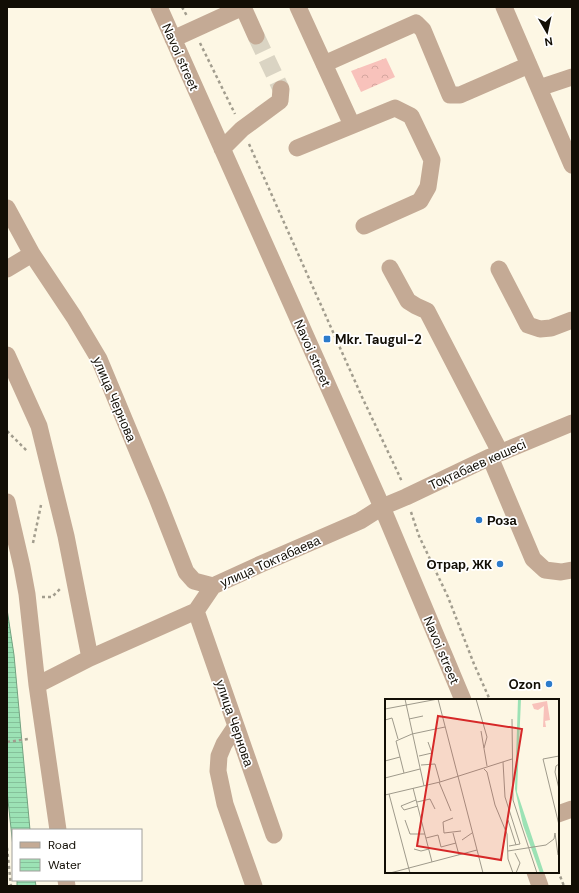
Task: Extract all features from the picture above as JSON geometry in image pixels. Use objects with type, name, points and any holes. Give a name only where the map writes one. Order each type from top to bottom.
[{"type":"street","name":"Navoi street","points":[[159,7],[382,507],[463,699]]},
{"type":"street","points":[[173,39],[243,7],[256,36]]},
{"type":"street","points":[[298,7],[352,126]]},
{"type":"street","points":[[504,7],[572,165]]},
{"type":"street","points":[[324,64],[416,23],[423,30],[450,95],[460,95],[529,65]]},
{"type":"street","points":[[539,88],[572,77]]},
{"type":"street","points":[[222,150],[242,129],[280,101],[281,89]]},
{"type":"street","points":[[297,148],[395,108],[411,116],[432,160],[428,187],[420,201],[364,226]]},
{"type":"street","name":"улица Чернова","points":[[7,208],[32,254],[74,317],[99,359],[186,572],[194,581],[213,586]]},
{"type":"street","points":[[7,269],[32,254]]},
{"type":"street","points":[[390,268],[408,301],[427,311],[495,454],[533,559],[545,570],[561,572],[572,570]]},
{"type":"street","points":[[499,269],[528,325],[540,330],[551,328],[572,320]]},
{"type":"street","points":[[7,355],[39,426],[66,536],[90,658]]},
{"type":"street","name":"Тоқтабаев көшесі","points":[[382,507],[495,454],[572,423]]},
{"type":"street","points":[[7,502],[27,594],[37,686],[58,829]]},
{"type":"street","name":"улица Токтабаева","points":[[196,611],[213,586],[360,521],[382,507]]},
{"type":"street","points":[[37,686],[90,658],[196,611]]},
{"type":"street","name":"улица Чернова","points":[[196,611],[274,836]]},
{"type":"street","points":[[236,726],[224,744],[219,756],[218,770],[225,804],[254,886]]},
{"type":"street","points":[[559,814],[572,809]]},
{"type":"street","points":[[534,873],[540,886]]},
{"type":"path","points":[[182,7],[255,156],[362,398],[399,475],[419,536],[448,597],[474,664],[490,699]]},
{"type":"path","points":[[7,430],[32,456]]},
{"type":"path","points":[[22,567],[29,555],[35,537],[42,500]]},
{"type":"path","points":[[7,742],[27,739]]},
{"type":"path","points":[[7,848],[11,886]]},
{"type":"path","points":[[559,873],[564,886]]},
{"type":"green space","points":[[386,58],[395,77],[361,92],[351,71]]},
{"type":"water","points":[[7,609],[14,655],[30,829],[12,829],[12,838],[7,791]]},
{"type":"water","points":[[17,881],[35,881],[36,886],[17,886]]},
{"type":"tunnel","points":[[256,36],[281,89]]},
{"type":"place","name":"Mkr. Taugul-2","points":[[327,339]]},
{"type":"place","name":"Роза","points":[[479,520]]},
{"type":"place","name":"Отрар, ЖК","points":[[500,564]]},
{"type":"place","name":"Ozon","points":[[549,684]]}]
